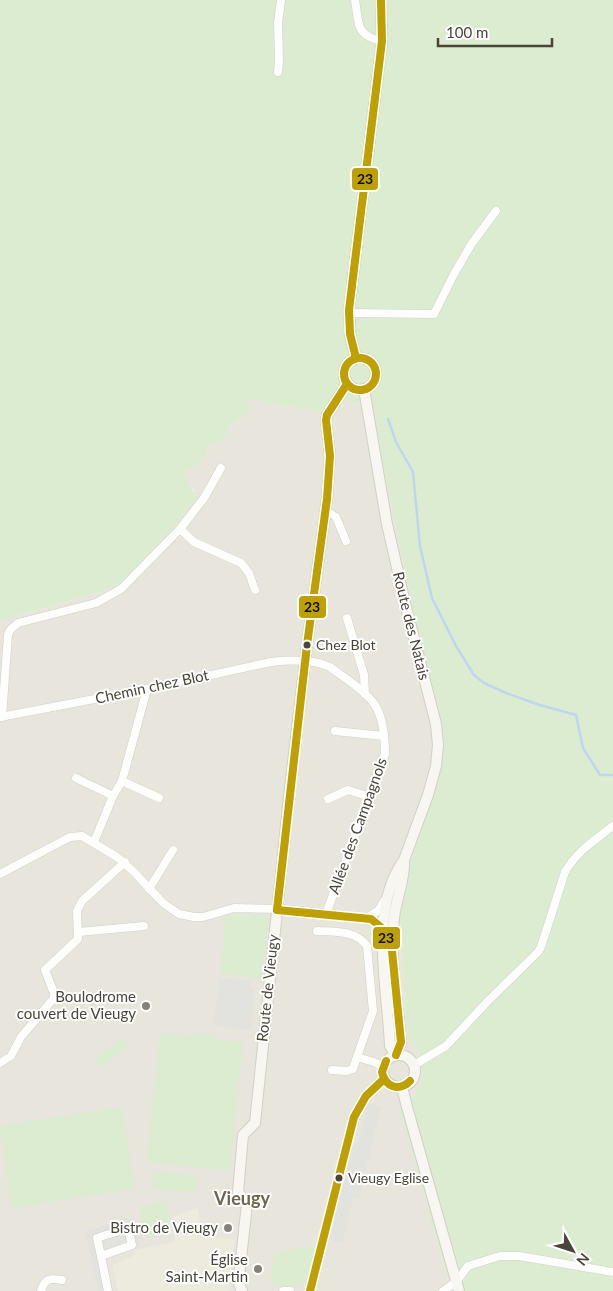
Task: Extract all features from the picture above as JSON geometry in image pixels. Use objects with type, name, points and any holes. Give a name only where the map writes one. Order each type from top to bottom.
[{"type":"street","points":[[278,72],[278,23],[281,0]]},
{"type":"street","points":[[355,0],[364,36],[382,41]]},
{"type":"street","points":[[347,384],[357,390],[364,389],[374,382],[376,375],[375,368],[367,360],[356,358],[350,334],[350,313],[382,41],[381,0]]},
{"type":"street","points":[[350,313],[434,314],[472,243],[496,211]]},
{"type":"street","name":"Route de Vieugy","points":[[242,1291],[239,1277],[247,1204],[238,1192],[243,1135],[255,1123],[305,662],[325,510],[330,456],[327,414],[347,384],[344,368],[356,358]]},
{"type":"street","name":"Route des Natais","points":[[364,389],[387,524],[436,724],[438,745],[436,766],[428,795],[404,860],[398,868],[389,892],[382,928],[390,1046],[396,1055]]},
{"type":"street","points":[[1,717],[10,630],[18,623],[96,603],[121,590],[180,529],[204,498],[221,468]]},
{"type":"street","points":[[325,510],[336,517],[346,540]]},
{"type":"street","points":[[180,529],[194,542],[241,563],[249,573],[255,590]]},
{"type":"street","points":[[347,618],[364,675],[365,694]]},
{"type":"street","name":"Chemin chez Blot","points":[[1,717],[147,689],[271,662],[286,660],[305,662]]},
{"type":"street","name":"Allée des Campagnols","points":[[305,662],[330,667],[365,694],[378,710],[384,736],[385,754],[326,914]]},
{"type":"street","points":[[94,842],[122,781],[147,689]]},
{"type":"street","name":"Allée des Campagnols","points":[[335,731],[384,736]]},
{"type":"street","points":[[76,778],[114,796]]},
{"type":"street","points":[[122,781],[159,798]]},
{"type":"street","points":[[328,798],[348,790],[370,797]]},
{"type":"street","points":[[414,1065],[446,1046],[538,952],[565,872],[570,863],[587,846],[613,826]]},
{"type":"street","points":[[0,874],[74,836],[82,836],[125,862],[171,910],[186,916],[203,917],[234,908],[371,919],[382,928],[392,951]]},
{"type":"street","points":[[149,889],[173,850]]},
{"type":"street","name":"Route des Natais","points":[[396,1055],[401,1042],[392,951],[394,918],[404,869],[404,860]]},
{"type":"street","points":[[0,1062],[11,1056],[21,1037],[54,998],[54,993],[45,970],[47,966],[76,943],[79,932],[77,911],[82,900],[125,862]]},
{"type":"street","points":[[365,919],[378,911],[389,892]]},
{"type":"street","points":[[79,932],[144,926]]},
{"type":"street","points":[[317,931],[352,934],[362,939],[367,946],[372,1011],[353,1069],[347,1071],[332,1070]]},
{"type":"street","points":[[396,1055],[407,1057],[414,1065],[414,1076],[411,1081],[402,1087],[392,1086],[384,1079],[383,1068],[385,1062],[390,1057],[396,1055]]},
{"type":"street","points":[[357,1057],[374,1062],[383,1068]]},
{"type":"street","points":[[310,1291],[354,1117],[364,1098],[384,1079]]},
{"type":"street","points":[[402,1087],[457,1287]]},
{"type":"street","points":[[101,1256],[132,1245],[128,1228],[97,1238],[108,1291]]},
{"type":"street","points":[[443,1291],[457,1287],[468,1266],[500,1256],[519,1256],[613,1272]]},
{"type":"street","points":[[41,1291],[45,1281],[49,1278],[62,1280]]},
{"type":"street","points":[[284,1291],[290,1291]]},
{"type":"shaded area","points":[[247,399],[322,412],[347,400],[371,409],[417,630],[439,712],[444,741],[440,773],[416,845],[402,898],[400,938],[408,1039],[418,1050],[423,1076],[414,1097],[434,1232],[451,1291],[0,1291],[0,621],[113,588],[124,581],[195,491],[186,481],[185,472],[206,458],[207,449],[211,444],[221,442],[231,426],[250,410]]},
{"type":"shaded area","points":[[219,978],[250,981],[249,988],[255,989],[251,1030],[214,1026]]},
{"type":"shaded area","points":[[368,1103],[381,1107],[359,1198],[353,1197],[342,1243],[327,1239],[352,1143],[358,1144]]},
{"type":"shaded area","points":[[198,1208],[202,1237],[235,1240],[229,1291],[118,1291],[112,1265],[135,1255],[134,1250],[175,1242],[173,1216]]},
{"type":"shaded area","points":[[135,1216],[141,1247],[104,1259],[111,1291],[99,1291],[85,1231]]},
{"type":"green space","points":[[0,0],[613,0],[613,1291],[451,1291],[399,1108],[414,1097],[423,1076],[418,1050],[408,1039],[400,938],[402,898],[416,845],[440,773],[444,741],[439,711],[417,630],[371,409],[347,400],[322,412],[247,399],[250,410],[231,426],[221,442],[211,444],[207,449],[206,458],[185,472],[197,501],[124,581],[113,588],[0,621]]},
{"type":"green space","points":[[239,913],[266,915],[269,920],[262,979],[220,974],[225,931],[223,918]]},
{"type":"green space","points":[[160,1033],[191,1036],[192,1033],[213,1035],[213,1038],[243,1042],[230,1171],[146,1162]]},
{"type":"green space","points":[[121,1038],[128,1046],[101,1068],[94,1059]]},
{"type":"green space","points":[[122,1107],[135,1189],[11,1208],[0,1126]]},
{"type":"green space","points":[[154,1171],[199,1176],[198,1193],[152,1188]]},
{"type":"green space","points":[[166,1201],[171,1234],[146,1238],[140,1206]]},
{"type":"green space","points":[[318,1247],[311,1275],[304,1284],[293,1287],[271,1285],[274,1253],[297,1248]]},
{"type":"waterway","points":[[388,419],[396,442],[413,472],[420,546],[432,598],[456,646],[474,675],[484,683],[506,693],[576,715],[583,748],[600,775],[613,775]]},
{"type":"transit line","name":"23","points":[[356,358],[350,334],[349,310],[382,41],[381,0]]},
{"type":"transit line","name":"23","points":[[360,358],[366,359],[371,363],[375,368],[376,374],[375,380],[371,385],[366,389],[360,390],[354,389],[349,385],[345,380],[344,374],[345,368],[349,363],[354,359],[360,358]]},
{"type":"transit line","name":"23","points":[[277,910],[307,645],[327,499],[330,456],[326,420],[327,415],[347,384]]},
{"type":"transit line","name":"23","points":[[277,910],[371,919],[382,928],[392,951],[401,1042],[396,1055]]},
{"type":"transit line","name":"23","points":[[386,1061],[382,1072],[389,1084],[397,1087],[410,1081]]},
{"type":"transit line","name":"23","points":[[310,1291],[354,1117],[366,1096],[384,1079]]},
{"type":"place","name":"Chez Blot","points":[[307,645]]},
{"type":"place","name":"Boulodrome couvert de Vieugy","points":[[146,1006]]},
{"type":"place","name":"Vieugy Eglise","points":[[339,1178]]},
{"type":"place","name":"Bistro de Vieugy","points":[[228,1228]]},
{"type":"place","name":"Église Saint-Martin","points":[[258,1269]]},
{"type":"district","name":"Vieugy","points":[[242,1199]]}]
